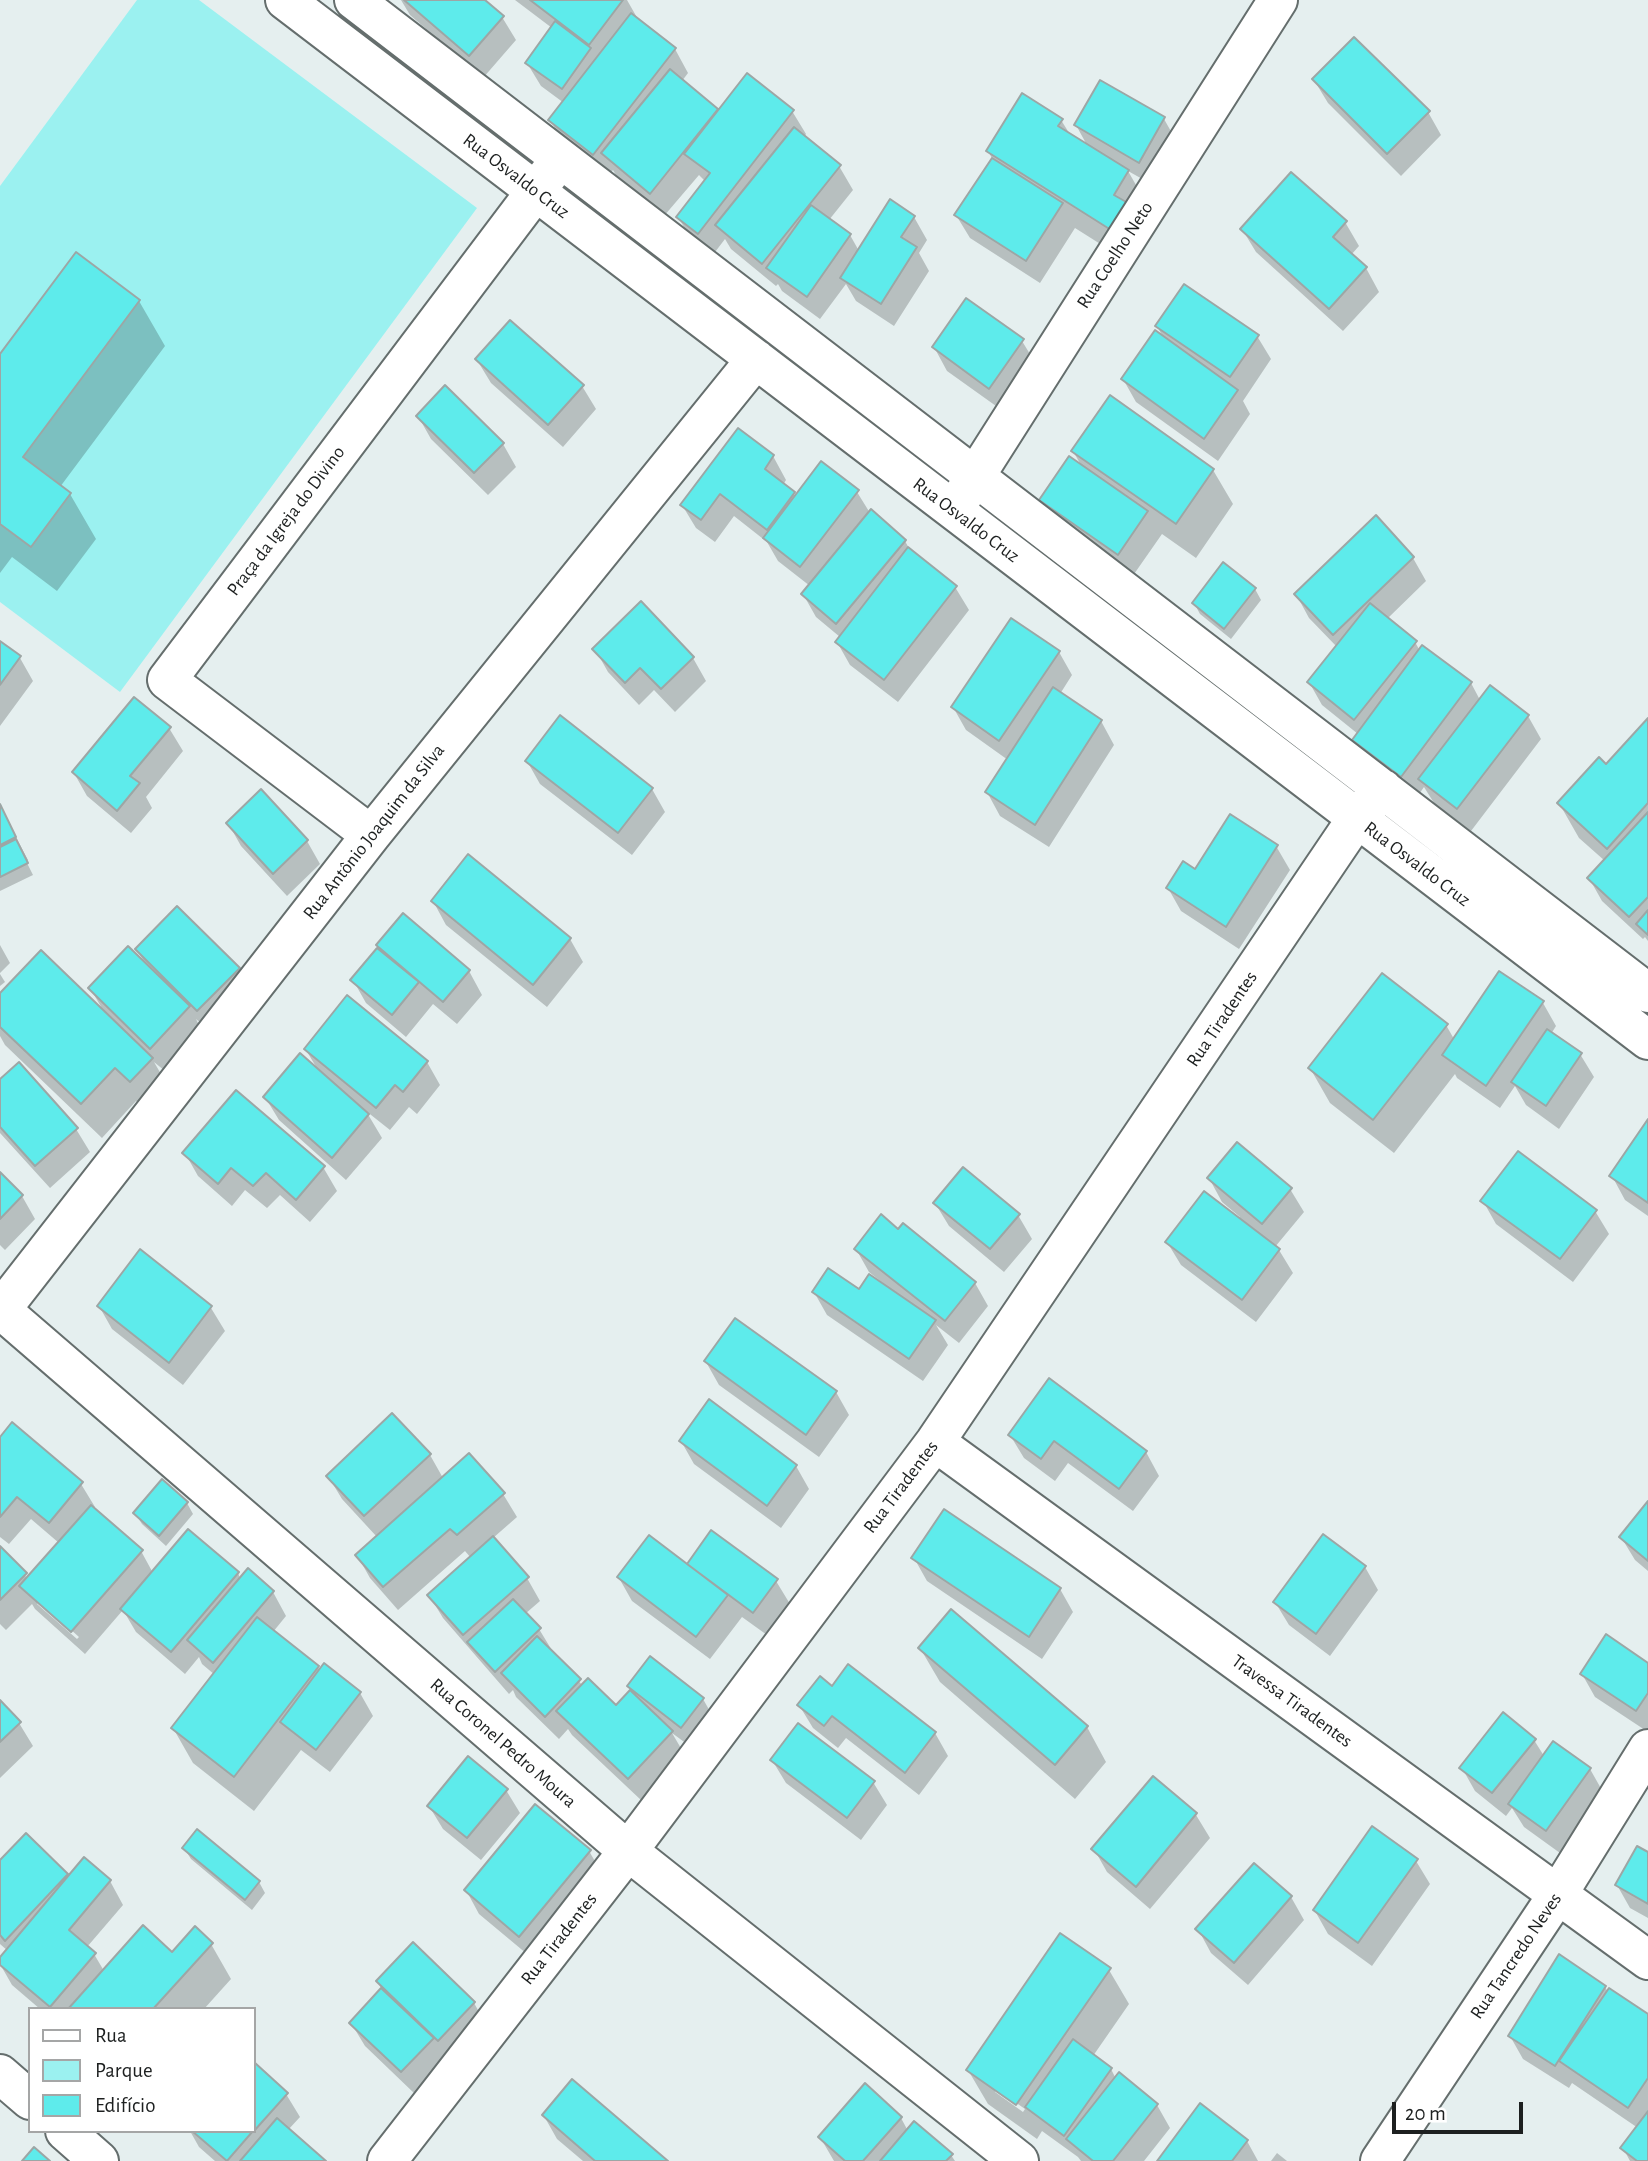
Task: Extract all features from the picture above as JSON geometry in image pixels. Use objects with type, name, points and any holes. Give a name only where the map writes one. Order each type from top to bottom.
[{"type":"street","name":"Rua Osvaldo Cruz","points":[[354,0],[1648,993]]},
{"type":"street","name":"Rua Coelho Neto","points":[[954,511],[1278,0]]},
{"type":"street","name":"Rua Osvaldo Cruz","points":[[304,5],[536,192],[1648,1040]]},
{"type":"street","name":"Praça da Igreja do Divino","points":[[371,835],[167,680],[560,158]]},
{"type":"street","name":"Rua Antônio Joaquim da Silva","points":[[0,1310],[371,835],[756,359]]},
{"type":"street","name":"Rua Tiradentes","points":[[387,2161],[628,1851],[935,1442],[1357,818],[1383,789]]},
{"type":"street","name":"Rua Coronel Pedro Moura","points":[[0,1310],[628,1851],[1018,2161]]},
{"type":"street","name":"Travessa Tiradentes","points":[[935,1442],[1648,1959]]},
{"type":"street","name":"Rua Tancredo Neves","points":[[1380,2161],[1558,1894],[1648,1749]]},
{"type":"street","points":[[0,2074],[28,2098]]},
{"type":"street","points":[[67,2133],[99,2161]]},
{"type":"green space","points":[[137,0],[199,0],[477,208],[120,692],[0,602],[0,186]]},
{"type":"building","points":[[404,0],[485,0],[504,16],[469,56]]},
{"type":"building","points":[[530,0],[623,0],[589,45]]},
{"type":"building","points":[[631,13],[676,48],[593,155],[548,120]]},
{"type":"building","points":[[555,21],[591,48],[562,89],[525,63]]},
{"type":"building","points":[[1354,37],[1430,111],[1387,154],[1312,79]]},
{"type":"building","points":[[670,69],[718,109],[650,194],[601,153]]},
{"type":"building","points":[[747,73],[794,110],[698,234],[676,217],[710,173],[684,154]]},
{"type":"building","points":[[1100,80],[1165,117],[1139,163],[1074,125]]},
{"type":"building","points":[[1022,93],[1063,119],[1058,126],[1129,170],[1114,195],[1128,203],[1111,230],[986,151]]},
{"type":"building","points":[[794,127],[841,165],[762,264],[715,225]]},
{"type":"building","points":[[992,158],[1063,203],[1026,261],[954,215]]},
{"type":"building","points":[[1291,172],[1347,221],[1333,237],[1367,267],[1329,309],[1240,229]]},
{"type":"building","points":[[890,199],[915,216],[901,237],[917,247],[881,304],[840,278]]},
{"type":"building","points":[[811,205],[851,234],[807,297],[766,268]]},
{"type":"building","points":[[76,252],[140,300],[23,457],[71,493],[31,547],[0,524],[0,354]]},
{"type":"building","points":[[1184,284],[1259,335],[1230,377],[1155,326]]},
{"type":"building","points":[[966,298],[1024,339],[989,389],[932,347]]},
{"type":"building","points":[[510,320],[584,385],[548,425],[475,359]]},
{"type":"building","points":[[1155,330],[1238,390],[1204,439],[1121,379]]},
{"type":"building","points":[[445,385],[504,443],[474,473],[416,416]]},
{"type":"building","points":[[1110,395],[1214,469],[1176,524],[1071,451]]},
{"type":"building","points":[[738,428],[774,455],[765,469],[795,492],[767,530],[720,494],[701,520],[680,505]]},
{"type":"building","points":[[1069,456],[1148,511],[1118,555],[1039,500]]},
{"type":"building","points":[[821,461],[859,490],[800,567],[763,538]]},
{"type":"building","points":[[871,509],[906,540],[836,624],[801,594]]},
{"type":"building","points":[[1376,515],[1414,557],[1333,635],[1294,594]]},
{"type":"building","points":[[908,547],[957,586],[884,680],[835,642]]},
{"type":"building","points":[[1223,562],[1256,588],[1224,629],[1192,603]]},
{"type":"building","points":[[641,601],[694,657],[661,689],[640,668],[625,683],[592,649]]},
{"type":"building","points":[[1370,603],[1417,641],[1354,720],[1307,682]]},
{"type":"building","points":[[1011,618],[1060,651],[999,741],[951,707]]},
{"type":"building","points":[[0,641],[21,656],[0,685]]},
{"type":"building","points":[[1422,645],[1472,682],[1401,777],[1352,740]]},
{"type":"building","points":[[1490,685],[1529,715],[1457,809],[1418,779]]},
{"type":"building","points":[[1053,687],[1102,720],[1035,825],[985,792]]},
{"type":"building","points":[[134,697],[171,727],[130,776],[140,783],[117,811],[72,772]]},
{"type":"building","points":[[560,715],[653,788],[618,833],[525,761]]},
{"type":"building","points":[[1648,718],[1648,803],[1607,849],[1557,803],[1599,757],[1606,764]]},
{"type":"building","points":[[261,789],[308,840],[273,874],[226,823]]},
{"type":"building","points":[[0,804],[16,837],[0,845]]},
{"type":"building","points":[[1648,812],[1648,897],[1629,917],[1587,878]]},
{"type":"building","points":[[1230,814],[1278,845],[1226,927],[1166,888],[1183,861],[1195,869]]},
{"type":"building","points":[[16,839],[28,863],[0,877],[0,847]]},
{"type":"building","points":[[468,854],[571,938],[533,985],[431,901]]},
{"type":"building","points":[[177,906],[240,968],[197,1011],[135,949]]},
{"type":"building","points":[[1648,910],[1648,935],[1636,924]]},
{"type":"building","points":[[403,913],[470,970],[443,1002],[376,945]]},
{"type":"building","points":[[128,946],[190,1006],[150,1049],[88,988]]},
{"type":"building","points":[[377,948],[419,982],[392,1015],[350,980]]},
{"type":"building","points":[[41,950],[153,1058],[130,1082],[115,1068],[81,1104],[0,1027],[0,993]]},
{"type":"building","points":[[1499,971],[1544,1001],[1486,1086],[1442,1055]]},
{"type":"building","points":[[1382,973],[1448,1024],[1373,1120],[1308,1068]]},
{"type":"building","points":[[347,995],[428,1061],[403,1092],[395,1085],[376,1108],[304,1049]]},
{"type":"building","points":[[1547,1029],[1582,1053],[1546,1106],[1511,1082]]},
{"type":"building","points":[[300,1053],[369,1114],[332,1158],[263,1097]]},
{"type":"building","points":[[19,1062],[78,1128],[35,1166],[0,1127],[0,1079]]},
{"type":"building","points":[[236,1090],[325,1166],[296,1200],[266,1173],[253,1186],[231,1168],[218,1184],[182,1153]]},
{"type":"building","points":[[1648,1119],[1648,1203],[1609,1176]]},
{"type":"building","points":[[1237,1142],[1292,1188],[1262,1224],[1207,1178]]},
{"type":"building","points":[[1518,1151],[1597,1210],[1560,1259],[1480,1201]]},
{"type":"building","points":[[963,1167],[1020,1214],[990,1249],[933,1203]]},
{"type":"building","points":[[0,1172],[23,1195],[0,1219]]},
{"type":"building","points":[[1204,1191],[1280,1249],[1242,1300],[1165,1242]]},
{"type":"building","points":[[881,1214],[898,1229],[903,1223],[976,1282],[945,1321],[854,1249]]},
{"type":"building","points":[[140,1249],[212,1306],[169,1363],[97,1306]]},
{"type":"building","points":[[828,1268],[859,1289],[869,1274],[936,1320],[909,1359],[812,1292]]},
{"type":"building","points":[[735,1318],[837,1391],[806,1435],[704,1361]]},
{"type":"building","points":[[1049,1378],[1147,1451],[1119,1489],[1054,1441],[1041,1459],[1008,1435]]},
{"type":"building","points":[[709,1399],[797,1465],[767,1506],[679,1441]]},
{"type":"building","points":[[392,1413],[431,1454],[364,1516],[326,1476]]},
{"type":"building","points":[[12,1422],[83,1482],[49,1523],[17,1497],[0,1517],[0,1437]]},
{"type":"building","points":[[469,1453],[505,1493],[457,1535],[450,1529],[383,1587],[355,1555]]},
{"type":"building","points":[[162,1479],[188,1502],[159,1536],[133,1513]]},
{"type":"building","points":[[1648,1501],[1648,1561],[1619,1537]]},
{"type":"building","points":[[91,1505],[143,1550],[71,1632],[19,1586]]},
{"type":"building","points":[[944,1509],[1061,1588],[1029,1637],[911,1558]]},
{"type":"building","points":[[188,1529],[239,1572],[171,1652],[120,1609]]},
{"type":"building","points":[[711,1530],[778,1579],[753,1613],[687,1564]]},
{"type":"building","points":[[1323,1534],[1366,1566],[1316,1634],[1273,1602]]},
{"type":"building","points":[[649,1535],[728,1595],[696,1637],[617,1577]]},
{"type":"building","points":[[493,1536],[529,1577],[463,1635],[427,1595]]},
{"type":"building","points":[[0,1546],[27,1573],[0,1600]]},
{"type":"building","points":[[248,1568],[274,1591],[213,1663],[187,1640]]},
{"type":"building","points":[[513,1599],[541,1628],[495,1672],[467,1642]]},
{"type":"building","points":[[951,1609],[1088,1726],[1055,1765],[918,1648]]},
{"type":"building","points":[[257,1617],[319,1666],[234,1777],[171,1728]]},
{"type":"building","points":[[1606,1634],[1648,1663],[1648,1693],[1636,1711],[1580,1674]]},
{"type":"building","points":[[537,1636],[581,1679],[545,1717],[501,1673]]},
{"type":"building","points":[[650,1656],[704,1698],[681,1728],[627,1686]]},
{"type":"building","points":[[324,1663],[361,1692],[316,1750],[280,1722]]},
{"type":"building","points":[[848,1664],[936,1732],[905,1773],[832,1716],[824,1726],[797,1705],[820,1676],[832,1686]]},
{"type":"building","points":[[588,1678],[616,1705],[630,1690],[673,1731],[628,1779],[556,1711]]},
{"type":"building","points":[[0,1700],[21,1722],[0,1742]]},
{"type":"building","points":[[1503,1712],[1536,1739],[1492,1793],[1459,1768]]},
{"type":"building","points":[[798,1723],[875,1781],[847,1818],[770,1760]]},
{"type":"building","points":[[1553,1741],[1591,1768],[1546,1831],[1508,1804]]},
{"type":"building","points":[[468,1756],[508,1789],[467,1838],[427,1806]]},
{"type":"building","points":[[1153,1776],[1197,1813],[1136,1887],[1091,1849]]},
{"type":"building","points":[[535,1804],[591,1850],[519,1937],[464,1890]]},
{"type":"building","points":[[1372,1826],[1418,1859],[1358,1943],[1313,1910]]},
{"type":"building","points":[[197,1829],[260,1881],[245,1900],[182,1848]]},
{"type":"building","points":[[26,1833],[68,1874],[5,1941],[0,1935],[0,1860]]},
{"type":"building","points":[[1637,1846],[1648,1852],[1648,1904],[1615,1885]]},
{"type":"building","points":[[84,1857],[111,1880],[69,1930],[96,1953],[50,2007],[0,1965],[0,1957]]},
{"type":"building","points":[[1254,1863],[1292,1896],[1234,1963],[1195,1929]]},
{"type":"building","points":[[143,1925],[172,1952],[195,1926],[213,1943],[155,2007],[70,2007]]},
{"type":"building","points":[[1060,1933],[1111,1968],[1016,2105],[966,2070]]},
{"type":"building","points":[[413,1942],[475,2002],[438,2041],[376,1981]]},
{"type":"building","points":[[1559,1954],[1606,1986],[1555,2066],[1508,2036]]},
{"type":"building","points":[[381,1988],[434,2038],[401,2072],[349,2023]]},
{"type":"building","points":[[1609,1988],[1648,2014],[1648,2078],[1628,2108],[1559,2061]]},
{"type":"building","points":[[1073,2039],[1112,2068],[1064,2136],[1025,2107]]},
{"type":"building","points":[[256,2064],[288,2093],[256,2129]]},
{"type":"building","points":[[1119,2072],[1158,2104],[1113,2161],[1093,2161],[1066,2139]]},
{"type":"building","points":[[572,2079],[668,2161],[595,2161],[542,2115]]},
{"type":"building","points":[[865,2083],[902,2117],[863,2161],[845,2161],[818,2137]]},
{"type":"building","points":[[1200,2103],[1248,2140],[1232,2161],[1157,2161]]},
{"type":"building","points":[[1648,2111],[1648,2161],[1637,2161],[1620,2148]]},
{"type":"building","points":[[277,2118],[326,2161],[240,2161]]},
{"type":"building","points":[[914,2121],[953,2154],[946,2161],[880,2161]]},
{"type":"building","points":[[194,2133],[251,2133],[227,2161]]},
{"type":"building","points":[[34,2147],[50,2161],[22,2161]]}]
